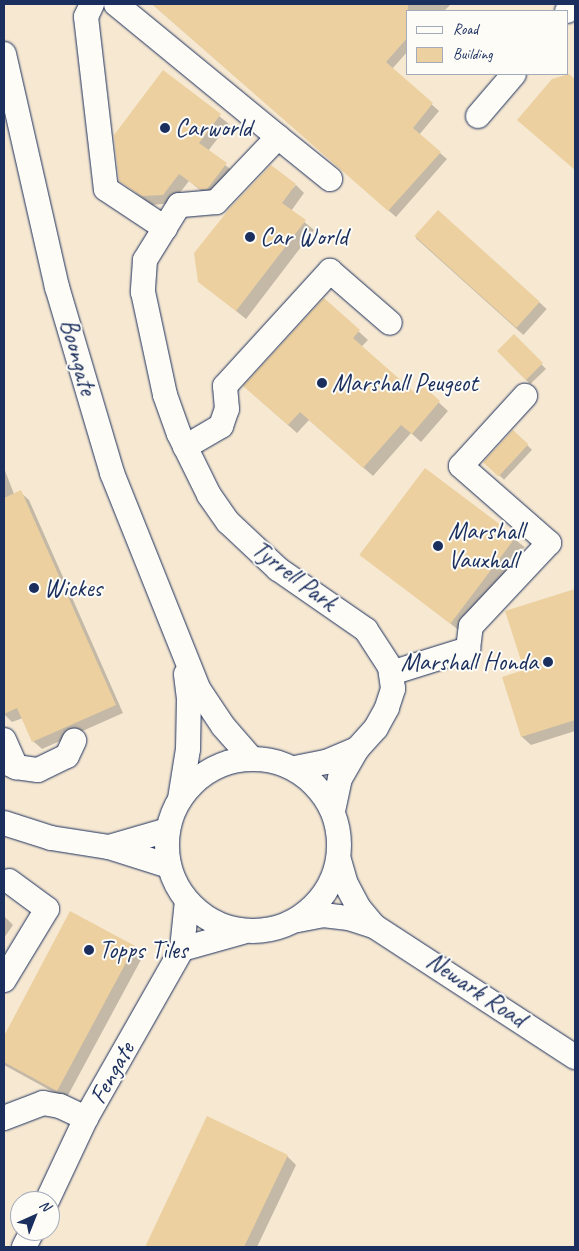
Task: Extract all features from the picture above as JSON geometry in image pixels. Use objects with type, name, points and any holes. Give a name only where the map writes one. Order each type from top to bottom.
[{"type":"street","points":[[92,4],[86,17],[106,189],[165,228]]},
{"type":"street","points":[[116,4],[330,179]]},
{"type":"street","name":"Boongate","points":[[4,54],[57,287],[112,473],[199,690],[216,715],[252,758]]},
{"type":"street","points":[[478,116],[513,75]]},
{"type":"street","name":"Tyrrell Park","points":[[278,137],[216,202],[179,205],[145,260],[143,292],[165,395],[185,447],[209,495],[228,522],[278,569],[366,630],[380,647],[391,674],[393,689],[387,708],[376,728],[356,749]]},
{"type":"street","points":[[185,447],[221,426],[227,409],[225,386],[330,272],[390,323]]},
{"type":"street","points":[[391,674],[468,649],[471,626],[549,543],[461,466],[525,396]]},
{"type":"street","name":"Boongate","points":[[180,799],[188,749],[189,699],[182,650]]},
{"type":"street","points":[[4,740],[10,764],[38,770],[68,756],[74,741]]},
{"type":"street","points":[[295,768],[326,762],[356,749]]},
{"type":"street","points":[[333,810],[340,778],[356,749]]},
{"type":"street","points":[[182,948],[248,932],[282,927],[297,920],[317,904],[327,890],[339,860],[340,834],[333,810],[318,786],[295,768],[274,760],[252,758],[230,761],[210,769],[193,782],[180,799],[168,830],[169,866],[187,901],[204,916],[225,927],[248,932]]},
{"type":"street","points":[[4,823],[51,838],[109,847],[169,866]]},
{"type":"street","points":[[109,847],[168,830]]},
{"type":"street","name":"Newark Road","points":[[339,860],[350,892],[374,926]]},
{"type":"street","points":[[4,980],[47,909],[9,881]]},
{"type":"street","name":"Fengate","points":[[51,1191],[86,1118],[182,948],[187,901]]},
{"type":"street","name":"Newark Road","points":[[297,920],[323,915],[349,918],[374,926],[575,1057]]},
{"type":"street","points":[[4,1118],[42,1103],[60,1106],[86,1118]]},
{"type":"shaded area","points":[[4,4],[575,4],[575,1247],[4,1247]]},
{"type":"building","points":[[152,4],[408,4],[408,10],[406,10],[406,39],[386,62],[433,103],[413,128],[441,152],[388,211]]},
{"type":"building","name":"Carworld","points":[[163,70],[221,114],[199,143],[227,163],[207,189],[200,189],[179,174],[163,195],[142,196],[119,181],[114,135]]},
{"type":"building","points":[[569,74],[575,79],[575,170],[517,120],[552,79]]},
{"type":"building","name":"Car World","points":[[271,165],[296,184],[282,203],[306,220],[236,311],[198,282],[194,253],[230,208]]},
{"type":"building","points":[[438,210],[540,302],[516,328],[415,236]]},
{"type":"building","name":"Marshall Peugeot","points":[[324,298],[360,330],[353,338],[414,392],[421,384],[440,401],[412,434],[401,425],[363,468],[300,412],[288,425],[243,386]]},
{"type":"building","points":[[514,334],[543,363],[526,380],[497,351]]},
{"type":"building","points":[[513,430],[528,444],[498,477],[483,462]]},
{"type":"building","name":"Marshall Vauxhall","points":[[425,468],[516,537],[450,624],[359,555]]},
{"type":"building","name":"Wickes","points":[[21,490],[116,705],[32,742],[17,708],[4,714],[4,498]]},
{"type":"building","name":"Marshall Honda","points":[[575,589],[575,720],[521,737],[502,677],[524,670],[505,611]]},
{"type":"building","points":[[70,911],[135,946],[57,1091],[4,1062],[4,1036]]},
{"type":"building","points":[[207,1116],[288,1155],[244,1247],[145,1247]]},
{"type":"place","name":"Carworld","points":[[165,128]]},
{"type":"place","name":"Car World","points":[[250,237]]},
{"type":"place","name":"Marshall Peugeot","points":[[322,383]]},
{"type":"place","name":"Marshall Vauxhall","points":[[438,546]]},
{"type":"place","name":"Wickes","points":[[34,588]]},
{"type":"place","name":"Marshall Honda","points":[[548,662]]},
{"type":"place","name":"Topps Tiles","points":[[89,950]]}]
